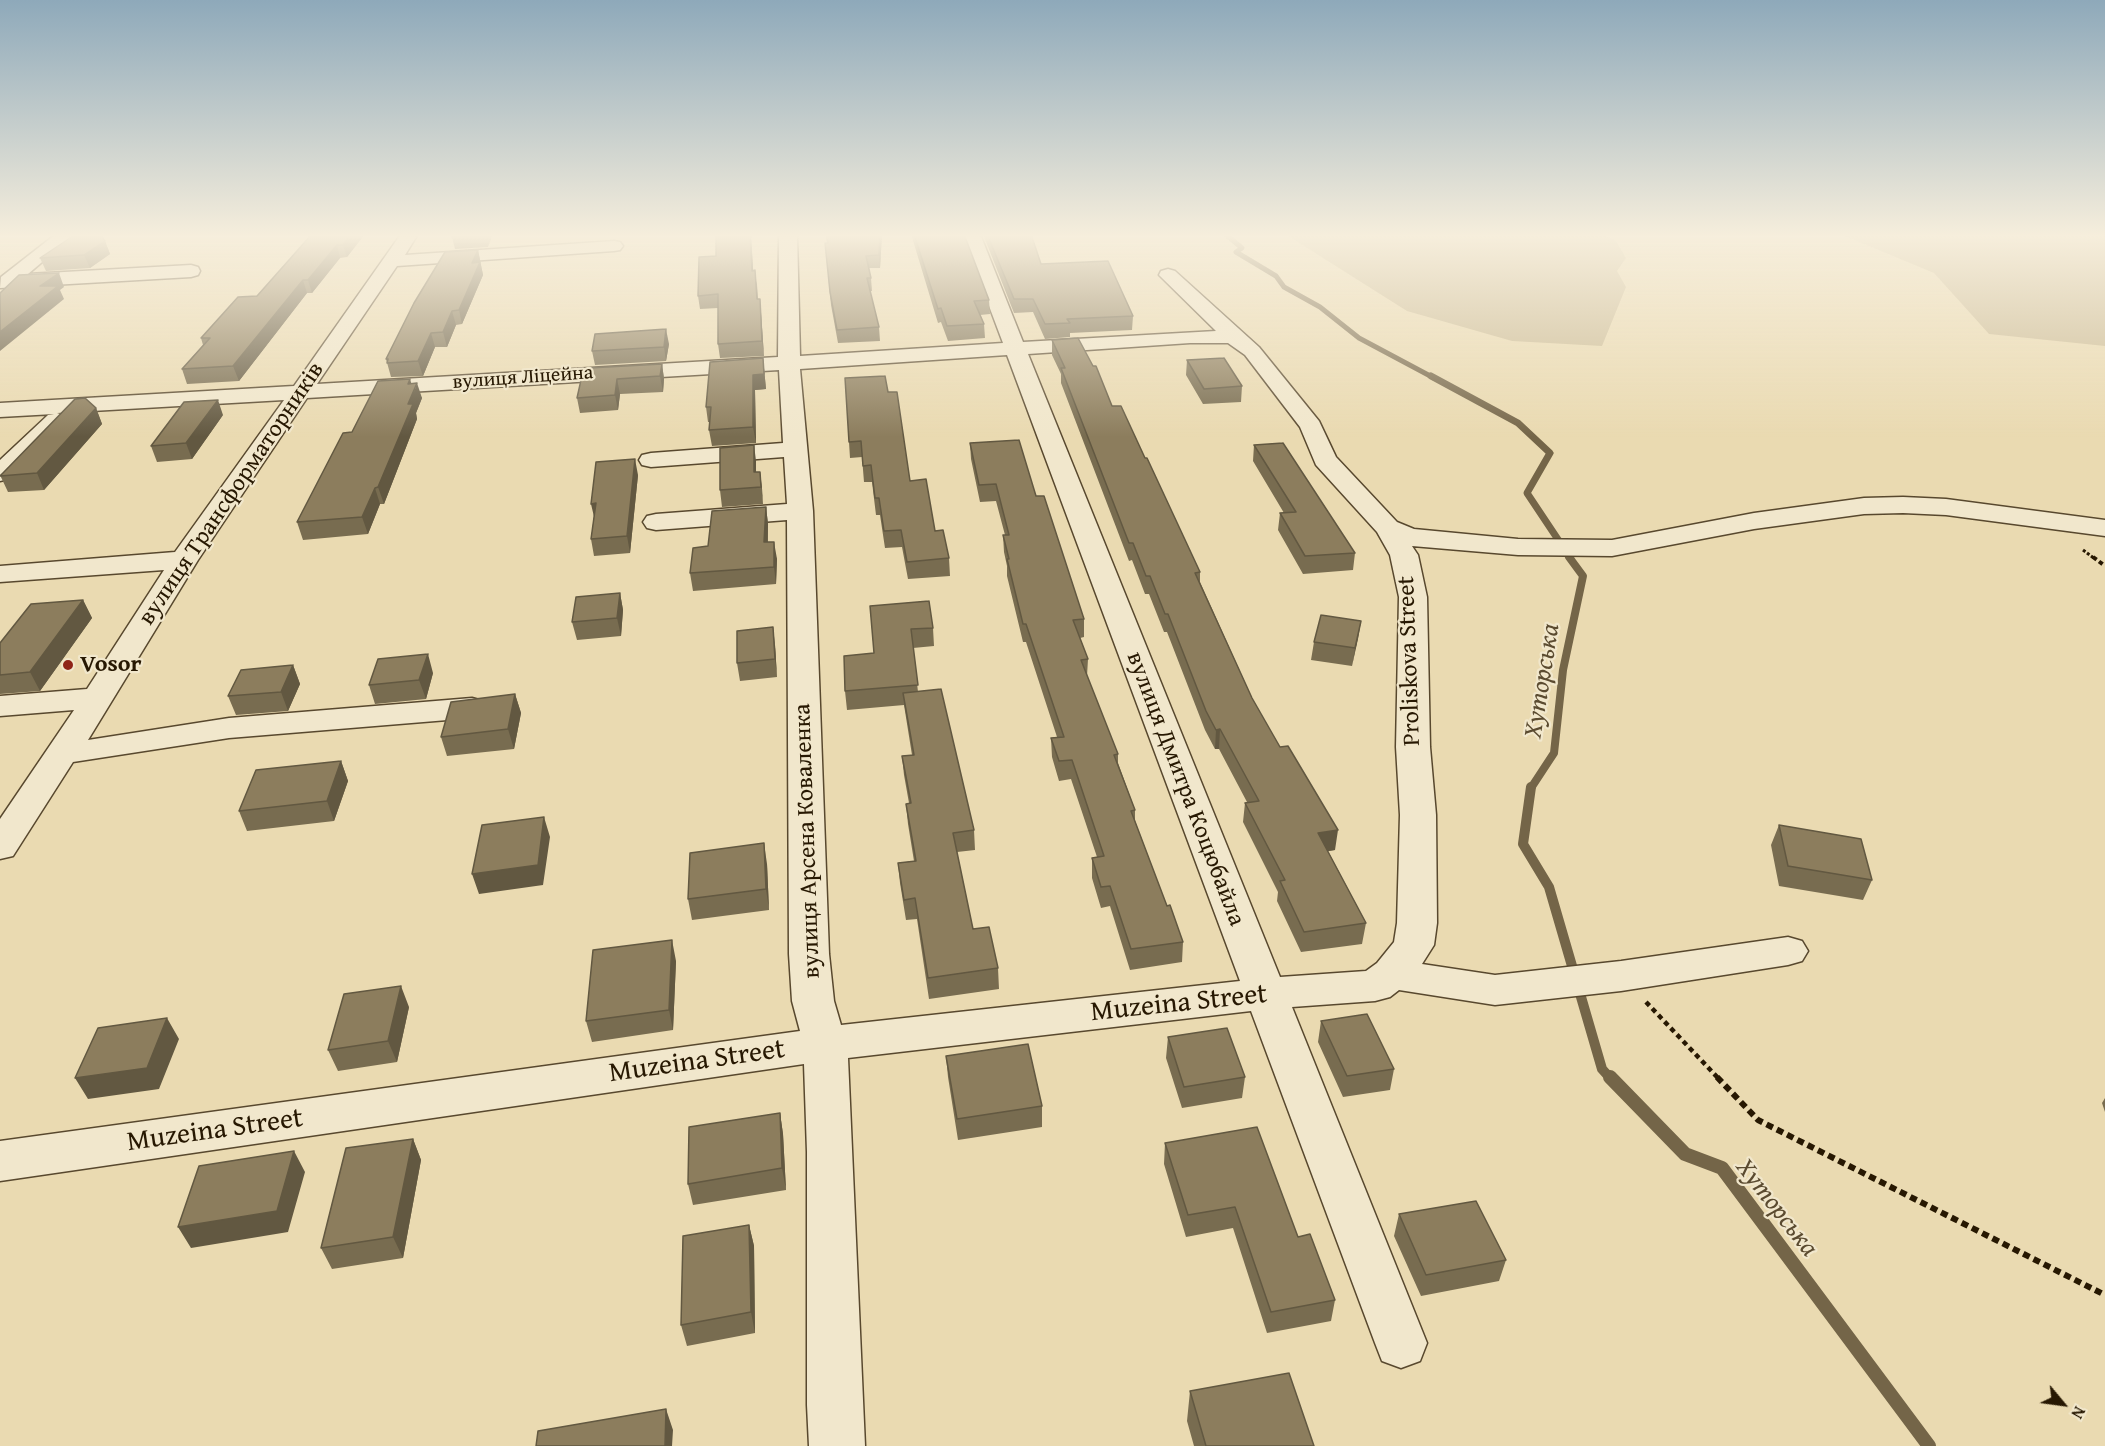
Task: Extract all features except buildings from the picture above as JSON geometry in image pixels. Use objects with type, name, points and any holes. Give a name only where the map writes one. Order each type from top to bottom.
[{"type":"street","name":"вулиця Трансформаторників","points":[[0,847],[62,754],[184,560],[364,301]]},
{"type":"street","name":"вулиця Арсена Коваленка","points":[[789,301],[789,361],[800,511],[809,954],[813,1001],[825,1044],[837,1446]]},
{"type":"street","name":"вулиця Дмитра Коцюбайла","points":[[996,301],[1401,1343]]},
{"type":"street","name":"Proliskova Street","points":[[1197,301],[1257,357],[1311,426],[1325,460],[1388,528],[1404,555],[1413,597],[1413,747],[1418,815],[1417,923],[1414,945],[1392,974]]},
{"type":"street","name":"вулиця Ліцейна","points":[[0,410],[1190,337],[1228,336],[1238,340]]},
{"type":"street","points":[[0,474],[71,406]]},
{"type":"street","points":[[651,460],[795,449]]},
{"type":"street","points":[[1388,528],[1408,537],[1427,540],[1518,547],[1612,548],[1754,521],[1864,506],[1946,507],[2105,528]]},
{"type":"street","points":[[656,522],[800,511]]},
{"type":"street","points":[[0,574],[184,560]]},
{"type":"street","points":[[0,706],[96,698]]},
{"type":"street","points":[[62,754],[229,728],[472,708]]},
{"type":"street","points":[[1392,974],[1495,990],[1788,951]]},
{"type":"street","name":"Muzeina Street","points":[[0,1161],[825,1044],[1264,994],[1375,986],[1392,974]]},
{"type":"path","points":[[1621,975],[1758,1120],[2105,1295]]},
{"type":"shaded area","points":[[1392,301],[1620,301],[1602,346],[1512,341],[1407,311]]},
{"type":"shaded area","points":[[1960,301],[2105,301],[2105,346],[1989,334]]},
{"type":"waterway","name":"Хуторська","points":[[1310,301],[1359,338],[1434,378]]},
{"type":"waterway","name":"Хуторська","points":[[1431,376],[1518,423],[1550,453],[1527,493],[1571,559]]},
{"type":"waterway","name":"Хуторська","points":[[1531,788],[1554,753],[1563,670],[1583,576],[1569,557]]},
{"type":"waterway","name":"Хуторська","points":[[1531,787],[1523,844],[1549,887],[1602,1069],[1611,1079]]},
{"type":"waterway","name":"Хуторська","points":[[1610,1077],[1685,1154],[1722,1168],[1929,1446]]},
{"type":"place","name":"Vosor","points":[[68,665]]}]
